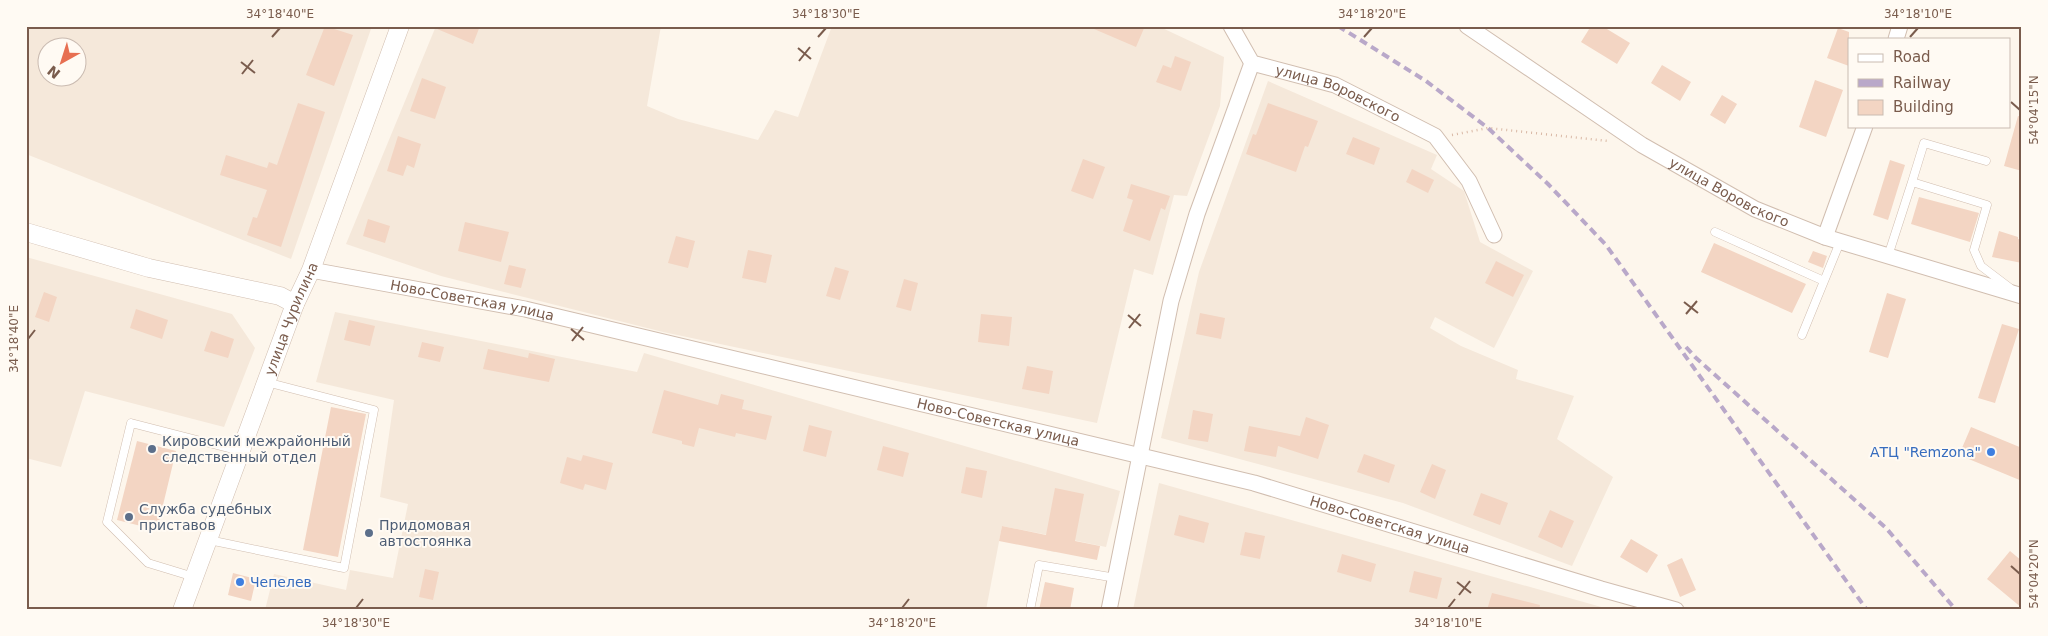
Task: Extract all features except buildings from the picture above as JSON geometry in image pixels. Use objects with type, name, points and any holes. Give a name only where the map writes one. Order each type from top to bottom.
[{"type":"street","name":"улица Чурилина","points":[[182,610],[295,304],[311,270],[400,26]]},
{"type":"street","points":[[1109,610],[1171,300],[1196,214],[1252,63],[1231,26]]},
{"type":"street","name":"улица Воровского","points":[[1467,26],[1642,145],[1755,209],[1840,242],[2021,293]]},
{"type":"street","points":[[1896,38],[1900,26]]},
{"type":"street","name":"улица Воровского","points":[[1252,63],[1335,85],[1435,136],[1469,181],[1494,235]]},
{"type":"street","points":[[1825,237],[1863,128]]},
{"type":"street","points":[[26,232],[150,268],[280,296],[295,304]]},
{"type":"street","name":"Ново-Советская улица","points":[[311,270],[525,309],[1254,483],[1591,586],[1676,610]]},
{"type":"lane","points":[[1888,256],[1924,143],[1986,161]]},
{"type":"lane","points":[[1912,182],[1987,205],[1974,250],[1981,266],[2021,293]]},
{"type":"lane","points":[[1715,232],[1824,281]]},
{"type":"lane","points":[[1802,335],[1840,242]]},
{"type":"lane","points":[[208,540],[344,568],[374,410],[266,382]]},
{"type":"lane","points":[[194,577],[148,563],[107,522],[131,423],[240,451]]},
{"type":"lane","points":[[1030,610],[1039,564],[1116,578]]},
{"type":"path","points":[[1435,136],[1488,128],[1613,142]]},
{"type":"shaded area","points":[[26,26],[372,26],[291,259],[26,154]]},
{"type":"shaded area","points":[[436,26],[661,26],[647,106],[678,119],[758,140],[775,110],[798,117],[832,26],[1158,26],[1224,57],[1220,106],[1187,196],[1174,195],[1153,275],[1134,269],[1097,423],[663,332],[441,276],[346,244]]},
{"type":"shaded area","points":[[1268,81],[1437,155],[1431,169],[1464,191],[1480,242],[1533,271],[1494,348],[1435,317],[1430,328],[1461,346],[1518,370],[1516,379],[1574,396],[1557,439],[1613,477],[1572,566],[1403,503],[1161,438],[1199,272]]},
{"type":"shaded area","points":[[26,257],[232,314],[255,348],[224,427],[85,391],[61,467],[26,458]]},
{"type":"shaded area","points":[[335,312],[637,372],[644,353],[1120,491],[1106,547],[1058,537],[1055,552],[1045,550],[1048,535],[1002,526],[986,610],[265,610],[274,574],[346,590],[350,570],[393,578],[408,504],[380,497],[394,400],[316,382]]},
{"type":"shaded area","points":[[1159,483],[1612,610],[1133,610]]},
{"type":"railway","points":[[1338,26],[1426,81],[1488,128],[1548,184],[1606,245],[1867,610]]},
{"type":"railway","points":[[1686,347],[1886,528],[1956,610]]},
{"type":"place","name":"Кировский межрайонный следственный отдел","points":[[152,449]]},
{"type":"place","name":"АТЦ \"Remzona\"","points":[[1991,452]]},
{"type":"place","name":"Служба судебных приставов","points":[[129,517]]},
{"type":"place","name":"Придомовая автостоянка","points":[[369,533]]},
{"type":"place","name":"Чепелев","points":[[240,582]]}]
